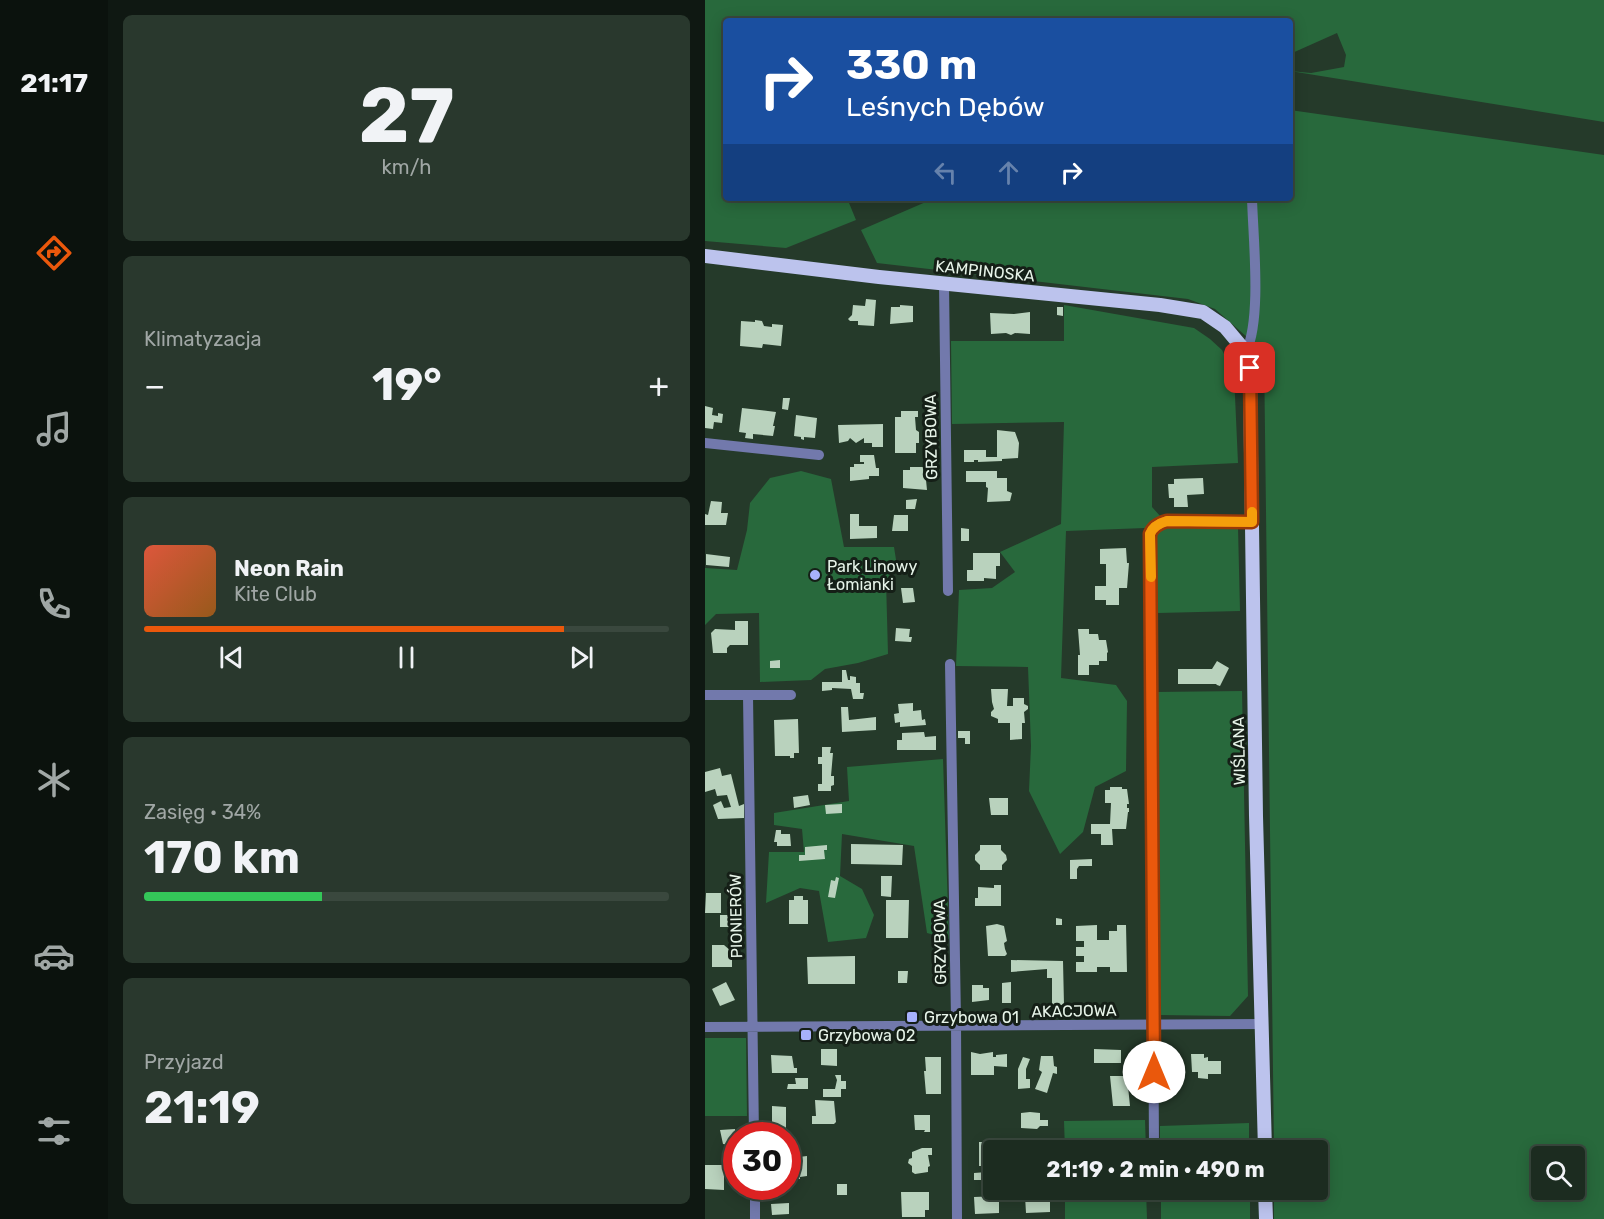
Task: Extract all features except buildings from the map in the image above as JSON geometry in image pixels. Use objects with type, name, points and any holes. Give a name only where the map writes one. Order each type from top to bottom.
[{"type":"main road","name":"KAMPINOSKA","points":[[705,256],[1113,302],[1160,305],[1203,312],[1225,327],[1246,352]]},
{"type":"main road","name":"WIŚLANA","points":[[1246,352],[1250,368],[1256,816],[1265,1140]]},
{"type":"main road","points":[[1265,1200],[1266,1219]]},
{"type":"street","points":[[1246,352],[1251,341],[1255,303],[1252,201]]},
{"type":"street","name":"GRZYBOWA","points":[[944,283],[948,591]]},
{"type":"street","points":[[705,443],[819,455]]},
{"type":"street","points":[[1154,1140],[1150,534],[1152,529],[1167,521],[1252,522]]},
{"type":"street","name":"GRZYBOWA","points":[[950,664],[957,1219]]},
{"type":"street","points":[[705,695],[791,695]]},
{"type":"street","name":"PIONIERÓW","points":[[748,695],[754,1122]]},
{"type":"street","name":"AKACJOWA","points":[[705,1027],[1263,1024]]},
{"type":"street","points":[[755,1200],[755,1219]]},
{"type":"green space","points":[[705,0],[1604,0],[1604,122],[1293,71],[1311,73],[1344,67],[1346,55],[1337,33],[1293,53],[1293,18],[723,18],[723,201],[848,201],[856,220],[786,248],[705,241]]},
{"type":"green space","points":[[1293,110],[1604,155],[1604,1219],[1274,1219],[1274,1200],[1328,1200],[1328,1140],[1274,1140],[1264,352],[1215,309],[1188,299],[877,263],[861,230],[928,201],[1293,201]]},
{"type":"green space","points":[[1064,305],[1194,328],[1210,339],[1222,350],[1234,374],[1238,463],[1152,467],[1152,507],[1161,517],[1145,528],[1066,531],[1061,678],[1116,685],[1127,701],[1126,771],[1095,787],[1083,832],[1060,854],[1029,791],[1031,746],[1028,667],[956,666],[959,590],[992,588],[1015,572],[1000,552],[1061,524],[1064,422],[952,424],[951,341],[1064,341]]},
{"type":"green space","name":"Park Linowy Łomianki","points":[[801,471],[831,479],[844,547],[894,547],[897,566],[886,580],[888,654],[858,663],[825,669],[811,680],[760,682],[759,613],[716,614],[705,625],[705,568],[737,570],[747,530],[750,503],[770,478]]},
{"type":"green space","points":[[1238,527],[1240,611],[1158,613],[1154,532],[1159,528]]},
{"type":"green space","points":[[1242,691],[1248,996],[1230,1016],[1160,1015],[1156,692]]},
{"type":"green space","points":[[943,759],[949,939],[927,933],[914,846],[842,834],[840,876],[862,889],[874,915],[866,938],[828,942],[819,891],[800,888],[766,903],[769,852],[804,852],[802,829],[774,825],[774,813],[849,801],[847,767]]},
{"type":"green space","points":[[705,1038],[746,1038],[747,1116],[705,1116]]},
{"type":"green space","points":[[1145,1120],[1146,1140],[1065,1140],[1064,1121]]},
{"type":"green space","points":[[1249,1123],[1249,1140],[1160,1140],[1160,1126]]},
{"type":"green space","points":[[1065,1200],[1146,1200],[1147,1219],[1065,1219]]},
{"type":"green space","points":[[1161,1200],[1250,1200],[1250,1219],[1161,1219]]},
{"type":"slow traffic","points":[[1151,577],[1150,534],[1152,529],[1160,523],[1167,521],[1252,522],[1252,512]]},
{"type":"place","name":"Park Linowy Łomianki","points":[[815,575]]},
{"type":"place","name":"Grzybowa 01","points":[[912,1017]]},
{"type":"place","name":"Grzybowa 02","points":[[806,1035]]},
{"type":"route","points":[[1154,1072],[1150,534],[1152,529],[1167,521],[1252,522],[1250,368]]}]
